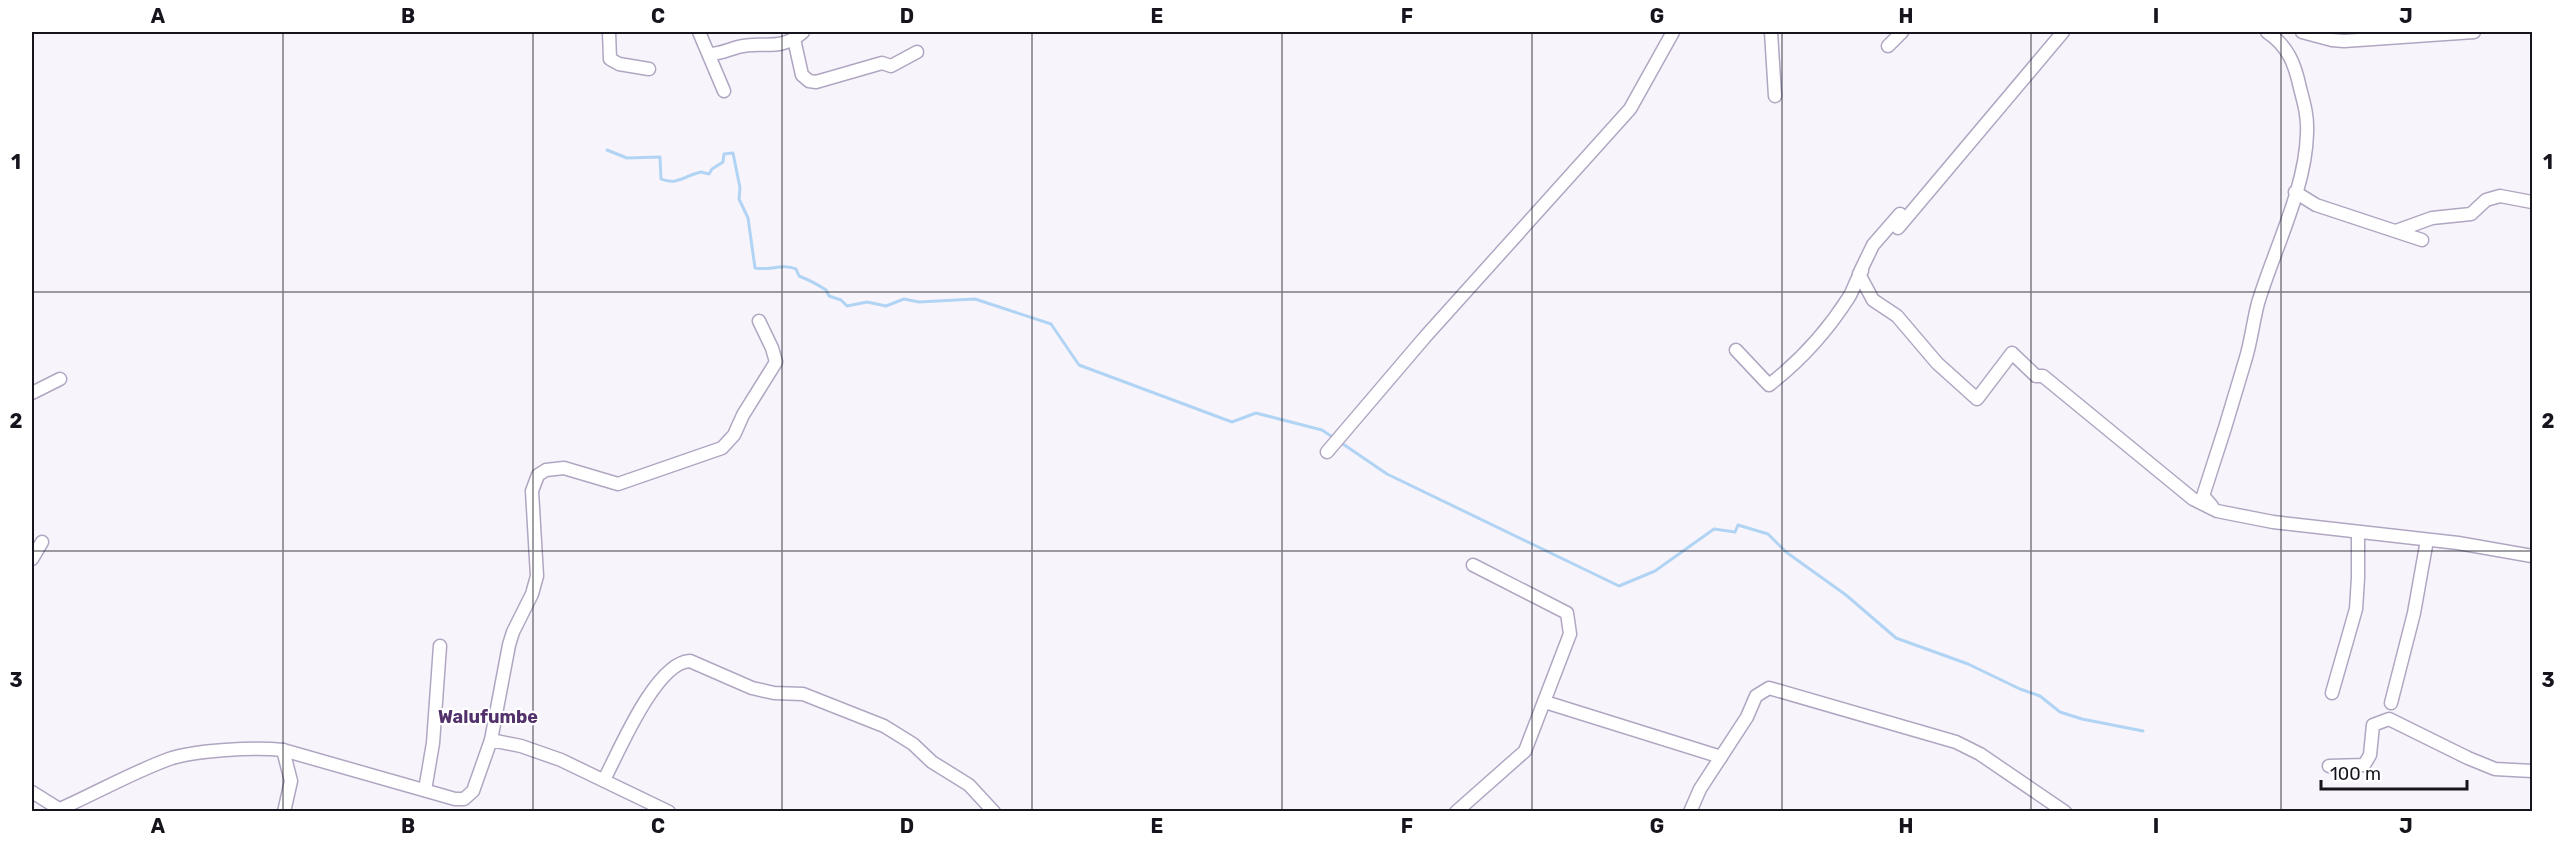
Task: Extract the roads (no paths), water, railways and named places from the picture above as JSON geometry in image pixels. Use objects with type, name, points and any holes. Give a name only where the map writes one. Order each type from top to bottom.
[{"type":"street","points":[[609,32],[610,59],[619,64],[649,69]]},
{"type":"street","points":[[699,32],[724,91]]},
{"type":"street","points":[[1327,452],[1425,337],[1630,109],[1672,32]]},
{"type":"street","points":[[1771,32],[1775,96]]},
{"type":"street","points":[[1888,46],[1902,32]]},
{"type":"street","points":[[1859,274],[2063,32]]},
{"type":"street","points":[[2198,498],[2246,358],[2259,300],[2303,163],[2307,116],[2296,70],[2288,51],[2277,39],[2266,32]]},
{"type":"street","points":[[2302,32],[2344,41],[2394,34],[2474,32]]},
{"type":"street","points":[[710,54],[719,54],[738,47],[764,46],[798,35],[802,75],[809,81],[816,82],[882,63],[891,66],[917,52]]},
{"type":"street","points":[[2295,192],[2316,205],[2422,240]]},
{"type":"street","points":[[2396,231],[2432,218],[2471,214],[2486,200],[2500,196],[2532,202]]},
{"type":"street","points":[[1736,350],[1769,385],[1805,353],[1827,327],[1850,296],[1873,245],[1900,214]]},
{"type":"street","points":[[1859,274],[1873,300],[1897,316],[1937,363],[1977,399],[2012,353],[2036,376],[2043,376],[2217,511],[2273,522],[2427,540],[2532,556]]},
{"type":"street","points":[[32,792],[62,810],[170,759],[206,753],[261,749],[283,750],[459,800],[469,797],[491,740],[513,632],[532,594],[537,576],[532,491],[538,475],[546,470],[564,468],[618,484],[702,457],[722,448],[734,435],[743,415],[776,362],[759,321]]},
{"type":"street","points":[[32,393],[60,379]]},
{"type":"street","points":[[2332,693],[2356,609],[2358,533]]},
{"type":"street","points":[[2391,703],[2414,613],[2427,540]]},
{"type":"street","points":[[32,559],[42,542]]},
{"type":"street","points":[[1456,812],[1525,751],[1570,634],[1567,613],[1473,565]]},
{"type":"street","points":[[425,790],[434,743],[440,646]]},
{"type":"street","points":[[604,780],[658,682],[672,666],[690,661],[752,688],[774,693],[803,694],[884,726],[913,744],[932,762],[969,785],[994,812]]},
{"type":"street","points":[[1690,812],[1700,789],[1748,717],[1756,696],[1769,688],[1956,742],[1980,754],[2065,812]]},
{"type":"street","points":[[1545,702],[1721,757]]},
{"type":"street","points":[[2329,766],[2364,765],[2370,755],[2373,724],[2389,718],[2495,769],[2532,771]]},
{"type":"street","points":[[491,740],[547,754],[669,812]]},
{"type":"street","points":[[283,750],[291,781],[284,812]]},
{"type":"waterway","points":[[607,150],[627,158],[660,157],[661,179],[667,181],[701,172],[709,174],[712,169],[723,162],[724,154],[733,153],[740,188],[739,199],[748,218],[755,268],[791,267],[796,269],[799,276],[823,288],[829,296],[841,300],[847,306],[867,302],[886,306],[904,299],[919,302],[975,299],[1051,324],[1079,365],[1232,422],[1256,413],[1322,430],[1334,438]]},
{"type":"waterway","points":[[1340,442],[1387,474],[1619,586],[1655,571],[1714,529],[1735,532],[1738,525],[1768,534],[1786,552],[1846,595],[1896,638],[1968,664],[2040,696],[2060,712],[2082,719],[2143,731]]},
{"type":"district","name":"Walufumbe","points":[[488,717]]}]
